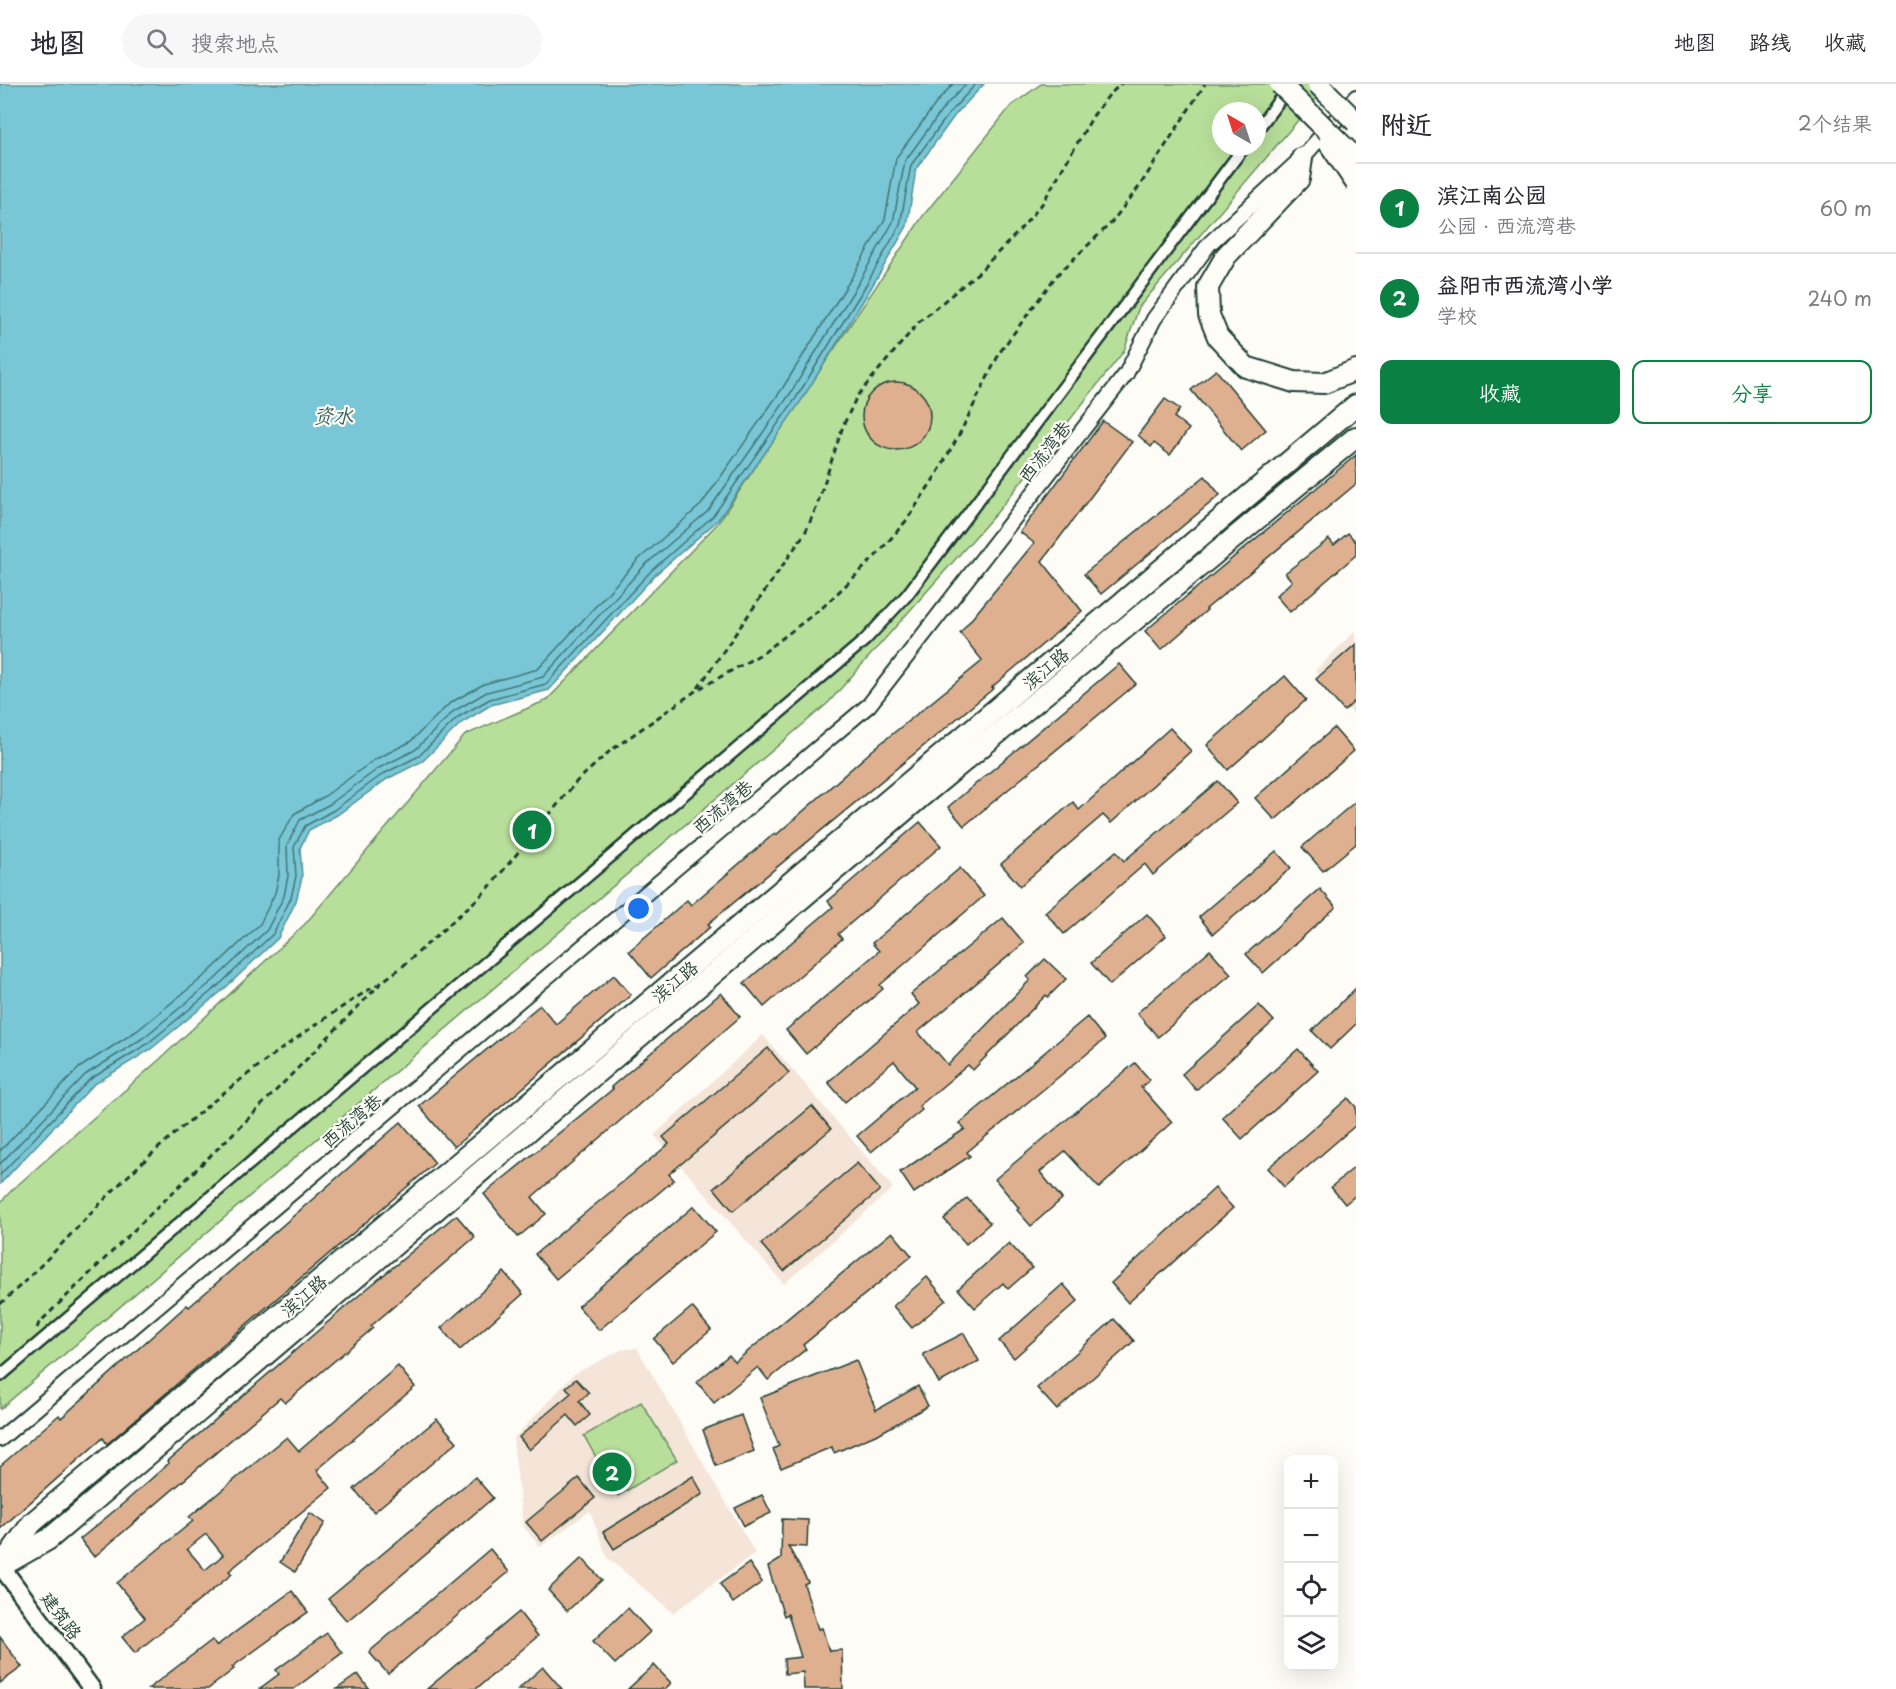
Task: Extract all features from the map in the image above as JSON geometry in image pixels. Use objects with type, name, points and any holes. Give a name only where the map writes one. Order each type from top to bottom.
[{"type":"main road","points":[[1281,84],[1356,159]]},
{"type":"main road","points":[[1324,90],[1356,112]]},
{"type":"main road","points":[[1324,90],[1356,122]]},
{"type":"main road","points":[[1311,112],[1356,183]]},
{"type":"main road","points":[[1302,158],[1299,179],[1226,256],[1208,287],[1209,315],[1218,337],[1246,367],[1294,382],[1324,382],[1356,370]]},
{"type":"main road","name":"滨江路","points":[[0,1566],[32,1523],[1356,405]]},
{"type":"main road","name":"滨江路","points":[[0,1566],[49,1539],[922,796],[1356,437]]},
{"type":"street","points":[[1266,118],[1291,84]]},
{"type":"street","name":"西流湾巷","points":[[0,1438],[869,705],[1126,374],[1154,319],[1209,244],[1302,158],[1356,97]]},
{"type":"street","points":[[0,1376],[865,640],[907,595],[1237,156]]},
{"type":"street","name":"建筑路","points":[[0,1566],[92,1689]]},
{"type":"path","points":[[697,690],[805,533],[816,508],[843,426],[857,396],[919,322],[979,272],[1042,204],[1093,116],[1120,84]]},
{"type":"path","points":[[0,1304],[26,1281],[67,1235],[121,1182],[187,1122],[343,1006],[402,967],[487,890],[577,781],[610,751],[697,690],[763,653],[823,607],[874,558],[906,521],[959,435],[1000,352],[1056,276],[1111,224],[1139,187],[1205,84]]},
{"type":"path","points":[[31,1349],[39,1323],[253,1114],[383,981]]},
{"type":"shaded area","points":[[1356,630],[1356,717],[1315,671]]},
{"type":"shaded area","points":[[763,1035],[893,1188],[784,1284],[654,1135]]},
{"type":"shaded area","points":[[637,1348],[755,1553],[673,1613],[607,1557],[590,1511],[540,1547],[523,1526],[513,1439],[574,1374],[621,1350]]},
{"type":"green space","points":[[1041,84],[1329,84],[1139,307],[1124,351],[999,510],[828,703],[0,1409],[0,1203],[159,1060],[305,924],[465,735],[547,700],[718,523],[923,216],[1011,106]]},
{"type":"green space","points":[[641,1402],[677,1460],[618,1496],[584,1436]]},
{"type":"water","name":"资水","points":[[0,84],[984,84],[955,115],[916,169],[907,226],[801,401],[718,520],[655,575],[549,690],[491,705],[461,723],[423,761],[387,779],[337,815],[309,830],[300,848],[302,877],[296,901],[278,938],[223,990],[151,1049],[93,1085],[0,1184]]},
{"type":"building","points":[[1216,370],[1266,430],[1241,451],[1191,390]]},
{"type":"building","points":[[903,382],[915,388],[924,397],[930,409],[928,429],[920,440],[903,450],[889,450],[872,440],[864,429],[862,409],[872,392],[883,384]]},
{"type":"building","points":[[1165,399],[1180,409],[1174,417],[1189,429],[1170,455],[1154,443],[1151,447],[1138,435]]},
{"type":"building","points":[[1103,421],[1132,442],[1042,561],[1082,611],[992,687],[994,688],[708,924],[710,927],[651,978],[629,951],[687,900],[691,905],[775,833],[776,835],[875,748],[981,662],[982,660],[960,633],[1034,543],[1020,532]]},
{"type":"building","points":[[1356,455],[1356,484],[1206,609],[1161,650],[1145,631]]},
{"type":"building","points":[[1205,476],[1220,495],[1101,594],[1084,574]]},
{"type":"building","points":[[1348,533],[1356,542],[1356,555],[1290,612],[1276,596],[1292,581],[1285,573],[1329,539],[1334,545]]},
{"type":"building","points":[[1356,644],[1356,700],[1344,711],[1316,679]]},
{"type":"building","points":[[1119,664],[1136,684],[964,826],[948,807]]},
{"type":"building","points":[[1285,676],[1306,700],[1228,770],[1207,745]]},
{"type":"building","points":[[1170,728],[1191,751],[1111,823],[1103,815],[1020,886],[1001,864],[1073,802],[1079,810]]},
{"type":"building","points":[[1334,728],[1354,751],[1275,820],[1255,798]]},
{"type":"building","points":[[1218,781],[1237,803],[1153,875],[1145,864],[1064,934],[1045,912],[1116,851],[1124,861]]},
{"type":"building","points":[[1356,801],[1356,844],[1323,871],[1302,847]]},
{"type":"building","points":[[920,822],[941,846],[838,934],[842,939],[764,1007],[744,983],[833,907],[828,901]]},
{"type":"building","points":[[1276,851],[1291,868],[1213,934],[1199,917]]},
{"type":"building","points":[[960,868],[984,896],[880,985],[883,989],[806,1054],[786,1030],[879,951],[872,943]]},
{"type":"building","points":[[1320,889],[1336,907],[1263,973],[1246,954]]},
{"type":"building","points":[[1147,914],[1166,936],[1110,985],[1091,963]]},
{"type":"building","points":[[1003,918],[1024,943],[918,1032],[948,1065],[1030,980],[1027,977],[1045,959],[1066,979],[1048,997],[1046,995],[973,1070],[968,1065],[919,1106],[922,1110],[871,1152],[857,1136],[915,1087],[894,1061],[845,1102],[828,1082],[919,1004],[911,994]]},
{"type":"building","points":[[1210,950],[1231,974],[1158,1037],[1137,1013]]},
{"type":"building","points":[[614,975],[631,995],[454,1147],[419,1106],[540,1005],[556,1024]]},
{"type":"building","points":[[1356,988],[1356,1024],[1330,1049],[1312,1031]]},
{"type":"building","points":[[721,993],[740,1017],[532,1197],[546,1214],[518,1237],[484,1194],[613,1089],[611,1087]]},
{"type":"building","points":[[1259,1005],[1274,1021],[1196,1090],[1182,1074]]},
{"type":"building","points":[[1087,1017],[1105,1039],[967,1152],[970,1156],[914,1193],[900,1172],[965,1129],[960,1123]]},
{"type":"building","points":[[768,1048],[789,1073],[669,1174],[674,1180],[556,1279],[535,1254],[669,1144],[663,1137]]},
{"type":"building","points":[[1298,1049],[1318,1071],[1242,1139],[1222,1117]]},
{"type":"building","points":[[1135,1063],[1150,1080],[1141,1087],[1172,1122],[1099,1188],[1065,1151],[1040,1172],[1062,1199],[1031,1226],[995,1179]]},
{"type":"building","points":[[1348,1098],[1356,1107],[1356,1125],[1284,1187],[1268,1168]]},
{"type":"building","points":[[812,1106],[831,1129],[733,1211],[714,1188]]},
{"type":"building","points":[[401,1122],[435,1163],[107,1444],[103,1438],[0,1529],[0,1466],[59,1415],[61,1418],[187,1305],[189,1307]]},
{"type":"building","points":[[857,1163],[880,1190],[784,1271],[761,1244]]},
{"type":"building","points":[[1356,1166],[1356,1195],[1345,1204],[1331,1187]]},
{"type":"building","points":[[1215,1188],[1233,1208],[1128,1303],[1111,1283]]},
{"type":"building","points":[[967,1198],[990,1223],[966,1244],[944,1219]]},
{"type":"building","points":[[694,1206],[716,1232],[599,1330],[578,1306]]},
{"type":"building","points":[[456,1215],[475,1237],[285,1403],[280,1398],[94,1557],[80,1539],[351,1302]]},
{"type":"building","points":[[892,1232],[912,1256],[803,1345],[806,1349],[768,1380],[758,1367],[714,1403],[697,1382],[729,1355],[735,1362]]},
{"type":"building","points":[[1009,1243],[1032,1268],[1008,1289],[1003,1283],[975,1308],[958,1289]]},
{"type":"building","points":[[504,1272],[523,1294],[460,1350],[441,1328]]},
{"type":"building","points":[[927,1277],[946,1300],[912,1328],[893,1306]]},
{"type":"building","points":[[1063,1284],[1078,1301],[1014,1358],[999,1341]]},
{"type":"building","points":[[692,1307],[711,1330],[673,1362],[654,1339]]},
{"type":"building","points":[[1114,1319],[1134,1341],[1057,1410],[1037,1388]]},
{"type":"building","points":[[964,1333],[979,1361],[939,1383],[923,1354]]},
{"type":"building","points":[[856,1360],[876,1410],[918,1386],[928,1406],[880,1433],[834,1453],[832,1447],[781,1468],[773,1449],[779,1446],[760,1398]]},
{"type":"building","points":[[398,1366],[415,1387],[317,1470],[331,1488],[229,1571],[232,1574],[135,1653],[122,1637],[145,1618],[117,1583],[193,1521],[189,1517],[287,1437],[299,1451]],"holes":[[[206,1534],[223,1555],[205,1570],[187,1549]]]},
{"type":"building","points":[[576,1379],[589,1393],[579,1401],[590,1415],[577,1426],[568,1415],[529,1450],[519,1437],[571,1393],[566,1387]]},
{"type":"building","points":[[741,1415],[754,1451],[716,1466],[703,1430]]},
{"type":"building","points":[[437,1419],[457,1442],[374,1512],[354,1489]]},
{"type":"building","points":[[693,1476],[703,1494],[614,1549],[603,1532]]},
{"type":"building","points":[[475,1477],[493,1498],[347,1621],[328,1599]]},
{"type":"building","points":[[579,1478],[595,1498],[542,1541],[526,1522]]},
{"type":"building","points":[[762,1495],[771,1513],[744,1526],[735,1508]]},
{"type":"building","points":[[310,1513],[325,1523],[295,1572],[280,1562]]},
{"type":"building","points":[[782,1519],[808,1520],[807,1547],[788,1546],[808,1582],[804,1584],[818,1629],[822,1628],[829,1651],[842,1650],[843,1689],[804,1689],[803,1672],[785,1674],[784,1659],[801,1657],[788,1614],[784,1616],[768,1567],[781,1559]]},
{"type":"building","points":[[490,1549],[509,1572],[388,1674],[369,1652]]},
{"type":"building","points":[[582,1558],[602,1580],[567,1611],[548,1590]]},
{"type":"building","points":[[749,1563],[762,1582],[733,1603],[720,1584]]},
{"type":"building","points":[[292,1591],[308,1612],[232,1667],[234,1669],[208,1689],[148,1689],[212,1640],[216,1646]]},
{"type":"building","points":[[628,1608],[650,1632],[615,1664],[593,1641]]},
{"type":"building","points":[[519,1612],[538,1636],[476,1689],[427,1689]]},
{"type":"building","points":[[327,1633],[342,1653],[294,1689],[259,1689],[279,1674],[276,1670]]},
{"type":"building","points":[[0,1637],[22,1667],[0,1683]]},
{"type":"building","points":[[654,1665],[671,1683],[665,1689],[628,1689]]},
{"type":"building","points":[[543,1667],[562,1689],[518,1689]]},
{"type":"building","points":[[358,1674],[369,1689],[337,1689]]},
{"type":"place","name":"滨江南公园","points":[[532,830]]},
{"type":"place","name":"益阳市西流湾小学","points":[[612,1472]]}]
